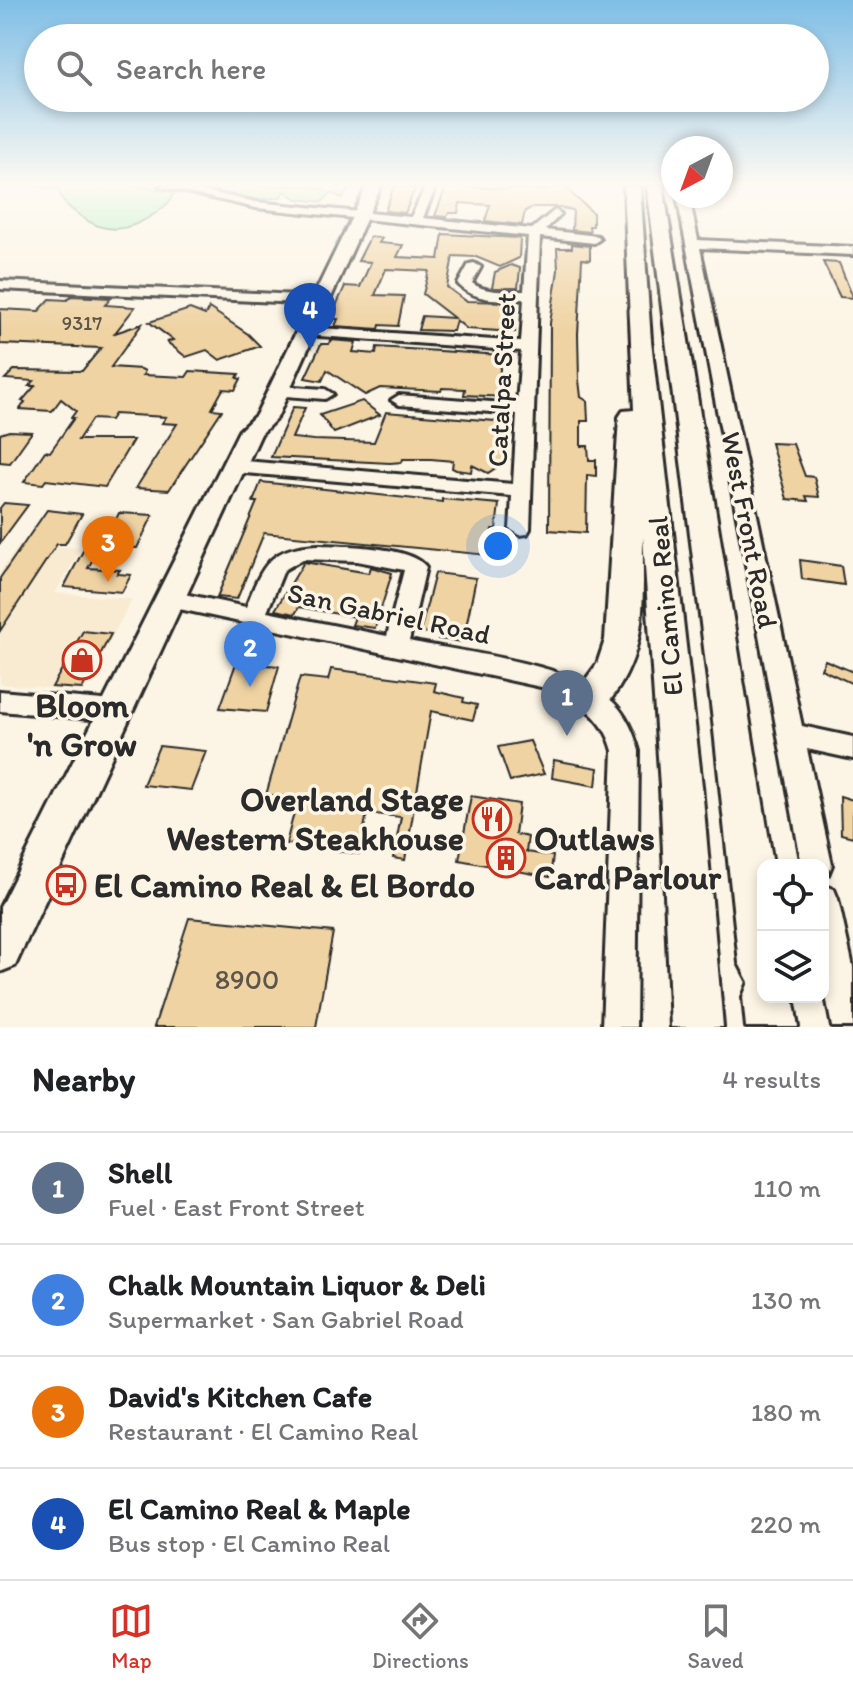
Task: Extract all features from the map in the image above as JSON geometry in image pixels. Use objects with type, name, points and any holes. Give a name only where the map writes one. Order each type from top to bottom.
[{"type":"highway","name":"El Camino Real","points":[[634,234],[640,340],[681,786],[697,1027]]},
{"type":"highway","name":"El Camino Real","points":[[662,234],[759,931]]},
{"type":"highway","points":[[591,698],[613,669],[623,640],[634,364],[640,340]]},
{"type":"highway","points":[[769,1003],[772,1027]]},
{"type":"main road","points":[[251,431],[248,417],[314,299],[345,234]]},
{"type":"main road","points":[[0,951],[233,466],[251,431],[266,418],[306,331],[314,299]]},
{"type":"street","points":[[534,234],[594,239]]},
{"type":"street","name":"Catalpa Street","points":[[520,529],[534,234]]},
{"type":"street","name":"West Front Road","points":[[692,234],[816,859]]},
{"type":"street","points":[[695,244],[853,251]]},
{"type":"street","points":[[474,267],[465,284],[469,289],[488,294],[532,295]]},
{"type":"street","points":[[0,285],[314,299]]},
{"type":"street","points":[[306,331],[530,347]]},
{"type":"street","points":[[278,391],[325,394]]},
{"type":"street","points":[[399,400],[526,410]]},
{"type":"street","points":[[233,466],[522,491]]},
{"type":"street","points":[[254,617],[279,562],[287,555],[307,551],[402,560],[415,567],[396,647]]},
{"type":"street","name":"San Gabriel Road","points":[[170,599],[543,678],[591,698]]},
{"type":"street","points":[[591,698],[610,712],[618,723],[626,751],[619,1027]]},
{"type":"street","points":[[0,701],[114,711]]},
{"type":"street","points":[[793,735],[853,748]]},
{"type":"street","points":[[829,929],[849,1027]]},
{"type":"shaded area","points":[[20,544],[82,548],[55,593],[132,599],[84,691],[0,684],[0,572]]},
{"type":"building","points":[[443,234],[520,238],[519,258],[500,267],[476,257],[453,256],[447,287],[466,301],[513,302],[515,332],[467,329],[456,320],[453,331],[418,330],[422,316],[454,318],[423,294],[429,271],[386,269],[375,295],[404,296],[398,326],[380,325],[379,329],[335,326],[338,319],[330,319],[345,286],[360,287],[371,262],[358,261],[370,237],[382,238],[379,243],[403,245],[397,257],[439,259]]},
{"type":"building","points":[[572,244],[590,246],[590,260],[582,259],[578,334],[579,380],[581,397],[587,401],[588,421],[581,421],[581,446],[588,446],[589,460],[596,460],[596,476],[587,475],[586,533],[549,530],[550,323],[558,270],[557,248],[572,248]]},
{"type":"building","points":[[823,262],[839,263],[853,298],[840,297]]},
{"type":"building","points":[[511,265],[520,268],[518,288],[492,288],[495,272]]},
{"type":"building","points":[[71,296],[111,298],[105,305],[135,307],[115,333],[142,324],[111,367],[141,369],[145,371],[143,375],[186,377],[190,371],[239,374],[237,378],[241,379],[235,390],[223,389],[212,409],[222,410],[169,490],[136,488],[177,424],[162,423],[166,417],[114,414],[110,420],[92,419],[78,440],[133,440],[105,487],[46,480],[43,484],[24,482],[45,451],[50,452],[76,411],[61,399],[52,411],[20,409],[25,402],[22,401],[35,386],[29,386],[34,381],[5,379],[14,370],[82,371],[101,348],[0,344],[0,309],[39,311],[50,299],[67,300]]},
{"type":"building","points":[[209,308],[248,334],[260,346],[220,360],[207,350],[186,357],[167,342],[173,340],[149,322],[190,309],[205,315]]},
{"type":"building","points":[[330,340],[356,342],[353,352],[376,354],[377,347],[501,355],[499,382],[509,382],[507,397],[464,395],[465,389],[442,388],[441,391],[380,388],[365,395],[327,370],[322,381],[305,378],[321,344],[329,344]]},
{"type":"building","points":[[362,401],[380,415],[334,433],[320,415]]},
{"type":"building","points":[[293,407],[305,408],[292,438],[314,440],[374,442],[386,412],[507,422],[503,456],[509,459],[488,473],[472,465],[471,472],[456,470],[452,468],[453,461],[431,459],[403,459],[402,462],[390,463],[271,457]]},
{"type":"building","points":[[9,431],[32,432],[10,463],[0,462],[0,434]]},
{"type":"building","points":[[771,443],[793,444],[805,476],[814,477],[819,497],[806,496],[808,501],[787,499]]},
{"type":"building","points":[[261,482],[442,502],[442,499],[499,504],[496,529],[492,529],[488,555],[264,533],[237,599],[217,597],[257,502],[253,502]]},
{"type":"building","points":[[4,503],[28,505],[0,543],[0,508]]},
{"type":"building","points":[[47,510],[82,514],[65,544],[57,544],[0,631],[0,578]]},
{"type":"building","points":[[119,513],[153,515],[137,548],[103,546]]},
{"type":"building","points":[[84,549],[98,550],[88,568],[120,570],[117,574],[131,575],[122,592],[64,587]]},
{"type":"building","points":[[800,560],[841,566],[844,585],[802,579]]},
{"type":"building","points":[[304,562],[369,573],[371,567],[392,573],[375,628],[352,625],[355,617],[299,607],[295,614],[275,610]]},
{"type":"building","points":[[435,573],[476,578],[463,642],[438,639],[439,634],[420,632]]},
{"type":"building","name":"Bloom 'n Grow","points":[[83,631],[111,634],[82,689],[52,687]]},
{"type":"building","points":[[237,634],[265,636],[254,664],[279,666],[266,712],[220,708],[239,655],[229,654]]},
{"type":"building","points":[[825,660],[853,672],[853,684],[821,669]]},
{"type":"building","points":[[331,669],[436,683],[434,691],[464,698],[463,702],[477,705],[473,720],[431,711],[405,860],[393,858],[401,817],[367,813],[359,854],[286,844],[298,797],[266,795],[300,677],[328,680]]},
{"type":"building","points":[[530,741],[544,774],[510,781],[498,747]]},
{"type":"building","points":[[159,746],[206,751],[191,790],[143,785]]},
{"type":"building","points":[[554,760],[598,768],[596,786],[552,778]]},
{"type":"building","points":[[471,796],[519,804],[515,834],[528,837],[526,852],[553,856],[550,877],[459,860]]},
{"type":"building","points":[[840,796],[853,800],[853,837],[841,834]]},
{"type":"building","points":[[189,918],[333,932],[316,1027],[154,1027]]},
{"type":"place","name":"El Camino Real & Maple","points":[[310,349]]},
{"type":"place","name":"David's Kitchen Cafe","points":[[108,582]]},
{"type":"place","name":"Bloom 'n Grow","points":[[82,660]]},
{"type":"place","name":"Chalk Mountain Liquor & Deli","points":[[250,687]]},
{"type":"place","name":"Shell","points":[[567,736]]},
{"type":"place","name":"Overland Stage Western Steakhouse","points":[[492,819]]},
{"type":"place","name":"Outlaws Card Parlour","points":[[506,858]]},
{"type":"place","name":"El Camino Real & El Bordo","points":[[66,885]]}]
